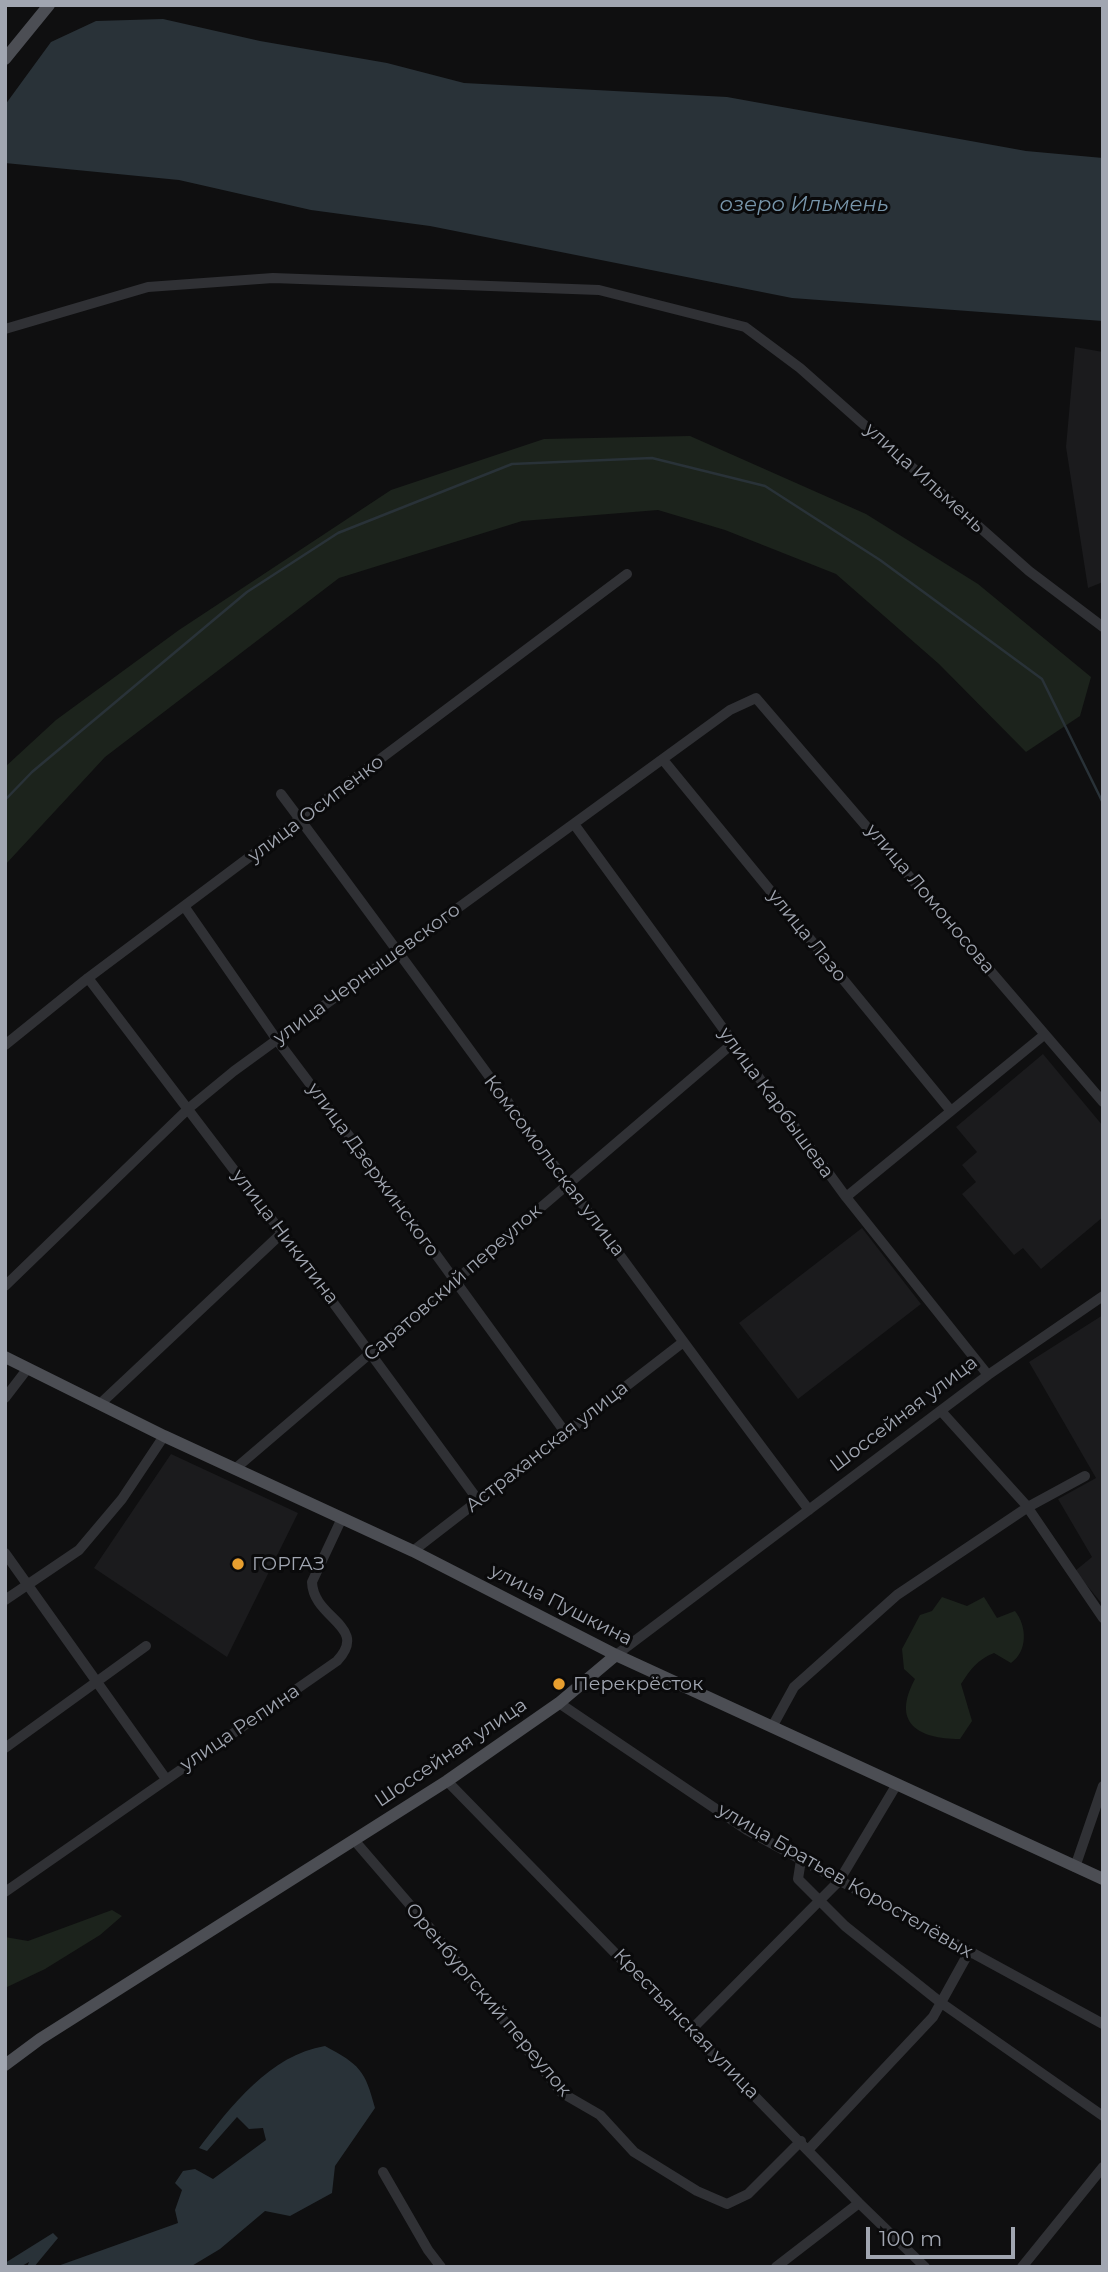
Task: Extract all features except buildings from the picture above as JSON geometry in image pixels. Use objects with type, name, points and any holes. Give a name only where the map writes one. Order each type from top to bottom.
[{"type":"main road","points":[[5,59],[50,5]]},
{"type":"main road","name":"улица Пушкина","points":[[5,1357],[164,1436],[413,1551],[617,1655],[1103,1879]]},
{"type":"main road","name":"Шоссейная улица","points":[[5,2064],[447,1781],[559,1703],[617,1655]]},
{"type":"street","name":"улица Ильмень","points":[[5,328],[148,287],[273,278],[599,290],[746,327],[800,368],[1029,571],[1103,627]]},
{"type":"street","name":"улица Осипенко","points":[[5,1045],[88,978],[301,821],[627,573]]},
{"type":"street","name":"улица Чернышевского","points":[[5,1286],[189,1108],[277,1040],[664,761],[730,710],[756,698]]},
{"type":"street","name":"улица Ломоносова","points":[[756,698],[1103,1101]]},
{"type":"street","name":"улица Лазо","points":[[664,761],[951,1111]]},
{"type":"street","name":"Комсомольская улица","points":[[281,794],[682,1343],[809,1510]]},
{"type":"street","name":"улица Карбышева","points":[[574,824],[846,1197],[988,1375]]},
{"type":"street","name":"улица Дзержинского","points":[[184,906],[277,1040],[372,1165],[565,1432]]},
{"type":"street","name":"улица Никитина","points":[[88,978],[189,1108],[478,1500]]},
{"type":"street","points":[[846,1197],[1044,1035]]},
{"type":"street","name":"Саратовский переулок","points":[[236,1468],[733,1044]]},
{"type":"street","points":[[100,1404],[282,1233]]},
{"type":"street","name":"Шоссейная улица","points":[[617,1655],[988,1375],[1103,1296]]},
{"type":"street","name":"Астраханская улица","points":[[413,1551],[682,1343]]},
{"type":"street","points":[[5,1398],[28,1368]]},
{"type":"street","points":[[940,1411],[1028,1507],[1103,1618]]},
{"type":"street","points":[[5,1600],[79,1550],[122,1499],[164,1436]]},
{"type":"street","points":[[772,1727],[794,1687],[897,1595],[1028,1507],[1085,1476]]},
{"type":"street","name":"улица Репина","points":[[5,1892],[331,1666],[347,1651],[350,1640],[346,1630],[326,1614],[312,1593],[312,1582],[342,1518]]},
{"type":"street","points":[[5,1553],[29,1583],[166,1779]]},
{"type":"street","points":[[5,1748],[146,1646]]},
{"type":"street","name":"улица Братьев Коростелёвых","points":[[559,1703],[747,1830],[1103,2024]]},
{"type":"street","name":"Крестьянская улица","points":[[447,1781],[859,2203],[925,2267]]},
{"type":"street","points":[[691,2030],[839,1881],[897,1784]]},
{"type":"street","points":[[1075,1867],[1103,1786]]},
{"type":"street","name":"Оренбургский переулок","points":[[354,1840],[429,1927],[562,2093],[600,2115],[634,2152],[698,2191],[727,2204],[748,2194],[801,2141]]},
{"type":"street","points":[[801,1860],[798,1879],[845,1926],[940,2002],[1103,2116]]},
{"type":"street","points":[[809,2149],[933,2017],[969,1952]]},
{"type":"street","points":[[1022,2267],[1103,2167]]},
{"type":"street","points":[[383,2172],[428,2250],[441,2267]]},
{"type":"street","points":[[776,2267],[859,2203]]},
{"type":"shaded area","points":[[1075,347],[1103,352],[1103,582],[1088,588],[1066,447]]},
{"type":"shaded area","points":[[690,436],[866,514],[978,584],[1091,677],[1080,716],[1026,752],[939,664],[836,574],[725,530],[658,510],[522,521],[339,578],[105,757],[5,865],[5,767],[56,720],[179,630],[391,490],[544,439]]},
{"type":"shaded area","points":[[1043,1054],[1103,1126],[1103,1217],[1041,1269],[1023,1248],[1014,1255],[962,1194],[976,1182],[962,1165],[977,1152],[956,1127]]},
{"type":"shaded area","points":[[862,1228],[921,1304],[798,1399],[739,1323]]},
{"type":"shaded area","points":[[1103,1315],[1103,1605],[1075,1571],[1092,1557],[1058,1499],[1096,1478],[1029,1362]]},
{"type":"shaded area","name":"ГОРГАЗ","points":[[171,1454],[298,1513],[227,1657],[94,1568]]},
{"type":"shaded area","points":[[942,1597],[967,1606],[984,1597],[997,1618],[1015,1611],[1022,1624],[1024,1638],[1017,1658],[1011,1663],[994,1653],[983,1658],[961,1684],[972,1721],[960,1739],[921,1732],[913,1726],[906,1707],[915,1679],[904,1669],[902,1649],[920,1615],[932,1611]]},
{"type":"shaded area","points":[[112,1910],[122,1916],[100,1935],[45,1969],[5,1988],[5,1937],[28,1941]]},
{"type":"water","name":"озеро Ильмень","points":[[163,19],[260,41],[387,63],[464,83],[727,97],[1026,151],[1103,158],[1103,321],[792,298],[430,226],[311,210],[179,180],[5,163],[5,105],[51,42],[96,21]]},
{"type":"water","points":[[325,2046],[346,2058],[359,2070],[368,2085],[375,2108],[335,2166],[332,2193],[290,2216],[265,2211],[220,2249],[190,2267],[55,2267],[178,2223],[175,2210],[182,2190],[175,2183],[183,2171],[195,2169],[213,2179],[266,2140],[263,2128],[249,2129],[237,2117],[207,2151],[199,2148],[224,2116],[269,2071],[305,2051]]},
{"type":"water","points":[[53,2233],[58,2238],[34,2267],[27,2267],[29,2262],[20,2267],[5,2267],[5,2263]]},
{"type":"waterway","points":[[5,800],[32,772],[247,592],[338,533],[512,464],[652,458],[765,486],[880,560],[1042,679],[1103,803]]},
{"type":"place","name":"ГОРГАЗ","points":[[238,1564]]},
{"type":"place","name":"Перекрёсток","points":[[559,1684]]}]
